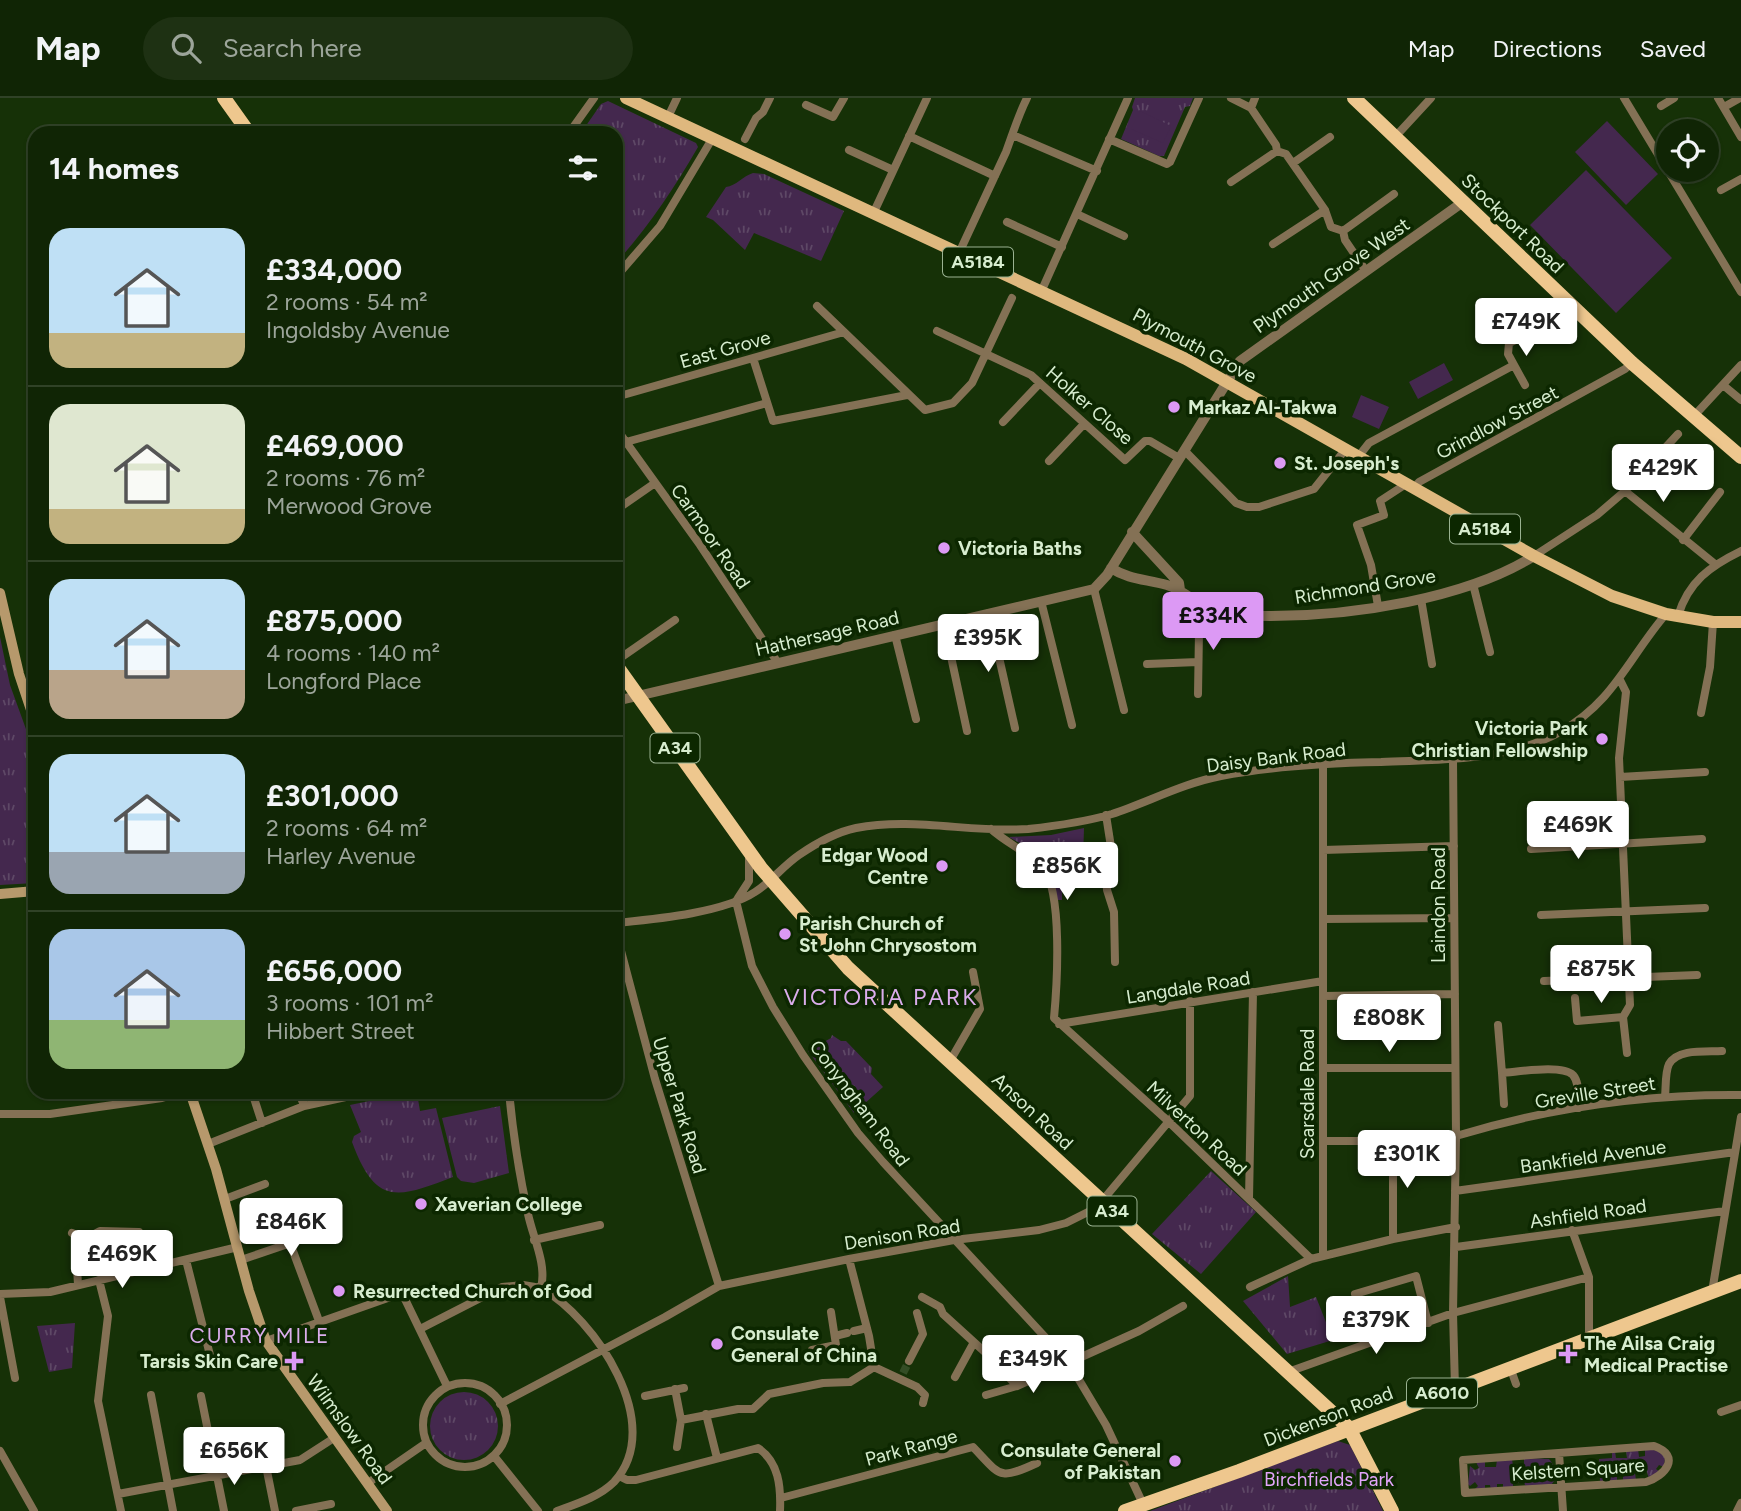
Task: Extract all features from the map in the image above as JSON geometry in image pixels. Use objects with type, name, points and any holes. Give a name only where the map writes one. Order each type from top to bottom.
[{"type":"highway","points":[[225,98],[244,126]]},
{"type":"highway","name":"Stockport Road","points":[[1354,98],[1632,363],[1741,457]]},
{"type":"highway","name":"A34","points":[[623,674],[637,696]]},
{"type":"highway","name":"Anson Road","points":[[637,696],[770,880],[848,968],[1349,1428]]},
{"type":"highway","name":"Dickenson Road","points":[[1125,1511],[1239,1471],[1741,1281]]},
{"type":"highway","name":"A34","points":[[1349,1428],[1392,1511]]},
{"type":"main road","name":"Plymouth Grove","points":[[626,98],[1156,344],[1534,556],[1612,596],[1672,615],[1713,622],[1741,622]]},
{"type":"main road","points":[[0,593],[28,686]]},
{"type":"main road","points":[[0,894],[28,892]]},
{"type":"main road","name":"Wilmslow Road","points":[[192,1099],[266,1340],[387,1511]]},
{"type":"street","points":[[574,126],[594,98]]},
{"type":"street","points":[[668,117],[677,98]]},
{"type":"street","points":[[745,139],[770,98]]},
{"type":"street","points":[[806,105],[833,117],[844,98]]},
{"type":"street","points":[[873,214],[927,98]]},
{"type":"street","points":[[959,253],[1027,98]]},
{"type":"street","points":[[1041,292],[1128,98]]},
{"type":"street","points":[[1109,139],[1167,164],[1199,98]]},
{"type":"street","points":[[1231,98],[1251,108],[1276,145],[1277,151]]},
{"type":"street","points":[[1251,108],[1255,98]]},
{"type":"street","points":[[1395,137],[1432,98]]},
{"type":"street","points":[[1624,98],[1741,292]]},
{"type":"street","points":[[1661,106],[1674,98]]},
{"type":"street","points":[[1718,98],[1741,136]]},
{"type":"street","points":[[1724,107],[1740,98]]},
{"type":"street","points":[[1013,135],[1097,171]]},
{"type":"street","points":[[909,136],[995,176]]},
{"type":"street","points":[[1293,163],[1330,137]]},
{"type":"street","points":[[623,269],[665,219],[712,139]]},
{"type":"street","points":[[849,150],[893,170]]},
{"type":"street","points":[[1231,182],[1277,151],[1284,152],[1325,210],[1331,227],[1343,231]]},
{"type":"street","points":[[1721,190],[1741,179]]},
{"type":"street","points":[[1343,231],[1394,194]]},
{"type":"street","name":"Plymouth Grove West","points":[[1226,382],[1240,361],[1463,202]]},
{"type":"street","points":[[1273,244],[1325,210]]},
{"type":"street","points":[[1077,214],[1124,236]]},
{"type":"street","points":[[1007,222],[1062,247]]},
{"type":"street","points":[[1343,231],[1345,240],[1366,271]]},
{"type":"street","points":[[817,306],[922,410],[943,406],[960,398],[972,383],[1012,298]]},
{"type":"street","name":"Holker Close","points":[[937,331],[1031,375],[1125,460],[1145,441],[1181,454]]},
{"type":"street","name":"East Grove","points":[[623,395],[844,332]]},
{"type":"street","points":[[1525,385],[1508,354],[1509,343],[1533,332]]},
{"type":"street","points":[[753,358],[773,421],[907,395]]},
{"type":"street","name":"Grindlow Street","points":[[1378,606],[1371,565],[1357,525],[1384,515],[1380,501],[1632,363]]},
{"type":"street","points":[[1693,417],[1741,365]]},
{"type":"street","points":[[1358,457],[1370,443],[1514,366]]},
{"type":"street","points":[[1124,710],[1094,589],[1111,568],[1226,382]]},
{"type":"street","points":[[1003,422],[1040,383]]},
{"type":"street","points":[[1723,385],[1741,400]]},
{"type":"street","points":[[626,442],[767,403]]},
{"type":"street","points":[[1049,461],[1084,424]]},
{"type":"street","name":"Richmond Grove","points":[[1111,568],[1122,575],[1180,590],[1203,607],[1232,615],[1316,614],[1421,599],[1473,584],[1522,564],[1597,514],[1625,491],[1678,434]]},
{"type":"street","name":"Carmoor Road","points":[[623,438],[700,545],[778,663]]},
{"type":"street","points":[[1181,454],[1237,503],[1247,507],[1259,507],[1314,489],[1346,450]]},
{"type":"street","points":[[623,505],[655,483]]},
{"type":"street","points":[[1625,491],[1715,564]]},
{"type":"street","points":[[1683,540],[1720,492]]},
{"type":"street","name":"Richmond Grove","points":[[1132,532],[1178,583],[1180,590]]},
{"type":"street","name":"Daisy Bank Road","points":[[623,922],[673,916],[736,901],[752,894],[799,855],[854,828],[920,824],[991,829],[1051,826],[1106,815],[1222,776],[1323,765],[1489,756],[1528,747],[1560,732],[1596,706],[1672,615],[1692,585],[1715,564],[1741,551]]},
{"type":"street","points":[[1473,584],[1490,652]]},
{"type":"street","name":"Hathersage Road","points":[[623,700],[1094,589]]},
{"type":"street","points":[[1421,599],[1432,664]]},
{"type":"street","points":[[1041,601],[1072,724]]},
{"type":"street","points":[[1198,694],[1203,607]]},
{"type":"street","points":[[989,613],[1015,728]]},
{"type":"street","points":[[623,658],[675,620]]},
{"type":"street","points":[[1702,713],[1710,667],[1713,622]]},
{"type":"street","points":[[943,624],[968,731]]},
{"type":"street","points":[[895,635],[916,719]]},
{"type":"street","points":[[1147,664],[1198,662]]},
{"type":"street","points":[[1620,680],[1626,692],[1619,750],[1630,1005],[1623,1017],[1627,1053]]},
{"type":"street","name":"Laindon Road","points":[[1454,759],[1455,1388]]},
{"type":"street","name":"Scarsdale Road","points":[[1323,765],[1323,1256]]},
{"type":"street","points":[[1620,778],[1705,772]]},
{"type":"street","points":[[1106,815],[1111,847],[1106,877],[1114,912],[1115,962]]},
{"type":"street","points":[[991,829],[1044,869],[1051,888],[1058,963],[1054,1018],[1059,1024]]},
{"type":"street","points":[[1531,849],[1702,839]]},
{"type":"street","points":[[1323,850],[1454,846]]},
{"type":"street","points":[[736,901],[749,881],[751,865],[748,851]]},
{"type":"street","name":"Conyngham Road","points":[[736,901],[752,966],[796,1044],[858,1133],[1069,1363],[1106,1425],[1143,1504]]},
{"type":"street","points":[[1541,915],[1705,908]]},
{"type":"street","points":[[1323,919],[1454,918]]},
{"type":"street","name":"Upper Park Road","points":[[623,958],[656,1082],[719,1286]]},
{"type":"street","points":[[950,1061],[980,1009],[973,972]]},
{"type":"street","points":[[1544,981],[1697,975]]},
{"type":"street","name":"Langdale Road","points":[[1059,1024],[1323,981]]},
{"type":"street","points":[[1249,1199],[1253,992]]},
{"type":"street","points":[[1323,996],[1455,994]]},
{"type":"street","points":[[1575,998],[1577,1024],[1623,1017]]},
{"type":"street","name":"Denison Road","points":[[500,1404],[719,1286],[954,1240],[1009,1235],[1066,1223],[1092,1210],[1190,1096],[1190,1001]]},
{"type":"street","name":"Milverton Road","points":[[1059,1024],[1168,1121],[1311,1259]]},
{"type":"street","points":[[1498,1025],[1504,1104]]},
{"type":"street","points":[[1665,1097],[1669,1064],[1676,1056],[1705,1049],[1722,1051]]},
{"type":"street","points":[[1323,1068],[1455,1068]]},
{"type":"street","points":[[1502,1073],[1560,1069],[1572,1075],[1577,1085],[1579,1108]]},
{"type":"street","name":"Greville Street","points":[[1323,1141],[1393,1142],[1456,1138],[1494,1125],[1579,1108],[1665,1097],[1741,1095]]},
{"type":"street","points":[[0,1114],[50,1114],[154,1099]]},
{"type":"street","points":[[253,1099],[262,1123]]},
{"type":"street","points":[[302,1099],[304,1106]]},
{"type":"street","points":[[208,1144],[304,1106],[336,1099]]},
{"type":"street","points":[[510,1099],[520,1173],[543,1271],[541,1288]]},
{"type":"street","points":[[1712,1292],[1741,1116]]},
{"type":"street","points":[[1392,1239],[1393,1142]]},
{"type":"street","name":"Bankfield Avenue","points":[[1455,1191],[1735,1152]]},
{"type":"street","points":[[225,1199],[265,1184]]},
{"type":"street","name":"Ashfield Road","points":[[1456,1247],[1725,1212]]},
{"type":"street","points":[[534,1240],[600,1225]]},
{"type":"street","points":[[78,1285],[76,1267],[85,1239],[100,1231],[122,1227],[139,1232]]},
{"type":"street","points":[[1250,1287],[1311,1259],[1455,1227]]},
{"type":"street","points":[[241,1260],[331,1229]]},
{"type":"street","points":[[1572,1230],[1589,1277],[1589,1338]]},
{"type":"street","points":[[72,1233],[85,1239]]},
{"type":"street","points":[[290,1244],[319,1321]]},
{"type":"street","points":[[15,1378],[0,1295],[50,1292],[238,1247]]},
{"type":"street","points":[[849,1259],[874,1367]]},
{"type":"street","points":[[186,1260],[212,1363],[223,1364]]},
{"type":"street","points":[[1355,1293],[1416,1276],[1429,1323]]},
{"type":"street","points":[[1288,1372],[1453,1313],[1589,1277]]},
{"type":"street","points":[[99,1280],[108,1316],[98,1401],[121,1511]]},
{"type":"street","points":[[420,1329],[502,1287],[523,1285],[541,1288],[559,1298],[603,1348],[622,1384],[631,1421],[628,1457],[619,1476],[605,1489],[557,1511]]},
{"type":"street","points":[[266,1340],[399,1293],[404,1295],[447,1387]]},
{"type":"street","points":[[922,1297],[940,1307],[943,1314],[1017,1386]]},
{"type":"street","points":[[986,1395],[1017,1386],[1069,1363],[1139,1331],[1183,1306]]},
{"type":"street","points":[[812,1350],[836,1345],[831,1312]]},
{"type":"street","points":[[909,1361],[923,1334],[917,1312]]},
{"type":"street","points":[[835,1336],[867,1328]]},
{"type":"street","points":[[955,1377],[973,1344]]},
{"type":"street","points":[[681,1420],[706,1414],[753,1409],[769,1394],[823,1383],[850,1382],[874,1367],[902,1376],[917,1387],[925,1395],[923,1403]]},
{"type":"street","points":[[1510,1367],[1516,1384]]},
{"type":"street","points":[[457,1383],[476,1384],[494,1395],[506,1420],[506,1431],[500,1449],[494,1456],[474,1466],[457,1467],[440,1458],[426,1443],[424,1415],[429,1404],[447,1387],[457,1383]]},
{"type":"street","points":[[645,1396],[679,1389],[681,1420],[677,1447]]},
{"type":"street","points":[[151,1395],[173,1511]]},
{"type":"street","points":[[201,1396],[224,1511]]},
{"type":"street","points":[[1721,1412],[1741,1405]]},
{"type":"street","points":[[706,1414],[717,1458]]},
{"type":"street","points":[[118,1494],[300,1460],[334,1438]]},
{"type":"street","points":[[368,1483],[426,1443]]},
{"type":"street","name":"Kelstern Square","points":[[1654,1446],[1662,1449],[1668,1456],[1669,1465],[1657,1478],[1646,1482],[1465,1493],[1463,1460],[1533,1452],[1559,1453],[1654,1446]]},
{"type":"street","name":"Park Range","points":[[781,1497],[973,1447],[998,1474],[1011,1475],[1037,1463]]},
{"type":"street","points":[[619,1476],[636,1480],[758,1448],[769,1456],[780,1485],[780,1511]]},
{"type":"street","points":[[0,1451],[2,1459],[34,1511]]},
{"type":"street","points":[[1559,1453],[1563,1511]]},
{"type":"street","points":[[494,1456],[538,1511]]},
{"type":"street","points":[[266,1466],[275,1511]]},
{"type":"street","points":[[1737,1511],[1741,1503]]},
{"type":"street","points":[[296,1511],[331,1504]]},
{"type":"green space","points":[[1135,98],[1193,98],[1190,106],[1185,107],[1164,156],[1121,139]]},
{"type":"green space","points":[[608,101],[696,143],[698,147],[660,207],[623,255],[623,126],[586,126],[601,104]]},
{"type":"green space","points":[[1140,111],[1171,126],[1163,143],[1131,129]]},
{"type":"green space","points":[[1607,121],[1656,172],[1656,176],[1626,205],[1575,152]]},
{"type":"green space","points":[[1586,170],[1672,258],[1616,313],[1530,225]]},
{"type":"green space","points":[[753,173],[764,174],[844,211],[821,261],[754,233],[745,250],[713,220],[706,217],[726,187]]},
{"type":"green space","points":[[1444,363],[1453,380],[1418,399],[1409,382]]},
{"type":"green space","points":[[1361,395],[1389,407],[1379,429],[1352,417]]},
{"type":"green space","points":[[0,637],[10,685],[28,735],[28,883],[0,885]]},
{"type":"green space","points":[[1084,828],[1083,859],[1079,866],[1062,873],[1062,900],[1056,900],[1048,867],[1037,855],[1009,837],[1051,835]]},
{"type":"green space","points":[[832,1035],[846,1041],[872,1068],[871,1074],[883,1087],[854,1113],[808,1051]]},
{"type":"green space","points":[[379,1099],[418,1099],[420,1111],[436,1108],[453,1177],[417,1190],[403,1192],[391,1192],[380,1187],[370,1178],[352,1142],[354,1136],[361,1132],[350,1105]]},
{"type":"green space","points":[[500,1106],[509,1173],[474,1183],[461,1181],[457,1177],[442,1118]]},
{"type":"green space","points":[[1211,1171],[1256,1212],[1201,1274],[1152,1234]]},
{"type":"green space","points":[[1288,1276],[1290,1307],[1316,1297],[1333,1340],[1287,1354],[1243,1301]]},
{"type":"green space","points":[[75,1323],[72,1368],[49,1372],[37,1326]]},
{"type":"green space","points":[[457,1392],[471,1392],[483,1397],[493,1407],[498,1426],[493,1445],[483,1455],[471,1460],[457,1460],[445,1455],[435,1445],[430,1433],[430,1419],[435,1407],[445,1397]]},
{"type":"green space","name":"Birchfields Park","points":[[1338,1441],[1350,1445],[1383,1511],[1150,1511]]},
{"type":"green space","points":[[1638,1449],[1639,1457],[1645,1456],[1645,1449],[1661,1451],[1665,1458],[1664,1467],[1659,1465],[1656,1469],[1660,1472],[1649,1479],[1647,1472],[1635,1473],[1636,1480],[1623,1482],[1623,1475],[1617,1476],[1617,1482],[1610,1482],[1609,1476],[1603,1476],[1603,1482],[1600,1482],[1599,1459],[1612,1458],[1612,1452],[1615,1451],[1616,1458],[1627,1458],[1626,1450]]},
{"type":"green space","points":[[1524,1458],[1549,1459],[1555,1472],[1555,1480],[1550,1486],[1526,1488],[1524,1482],[1513,1483],[1513,1489],[1503,1490],[1503,1484],[1497,1484],[1497,1490],[1491,1490],[1490,1485],[1485,1485],[1485,1491],[1474,1490],[1478,1486],[1475,1482],[1470,1486],[1468,1484],[1470,1466],[1475,1470],[1479,1468],[1476,1462],[1485,1461],[1485,1467],[1496,1467],[1497,1460],[1512,1459],[1513,1466],[1524,1465]]},
{"type":"tunnel","points":[[903,1373],[909,1361]]},
{"type":"place","name":"Markaz Al-Takwa","points":[[1174,407]]},
{"type":"place","name":"St. Joseph's","points":[[1280,463]]},
{"type":"place","name":"Victoria Baths","points":[[944,548]]},
{"type":"place","name":"Victoria Park Christian Fellowship","points":[[1602,739]]},
{"type":"place","name":"Edgar Wood Centre","points":[[942,866]]},
{"type":"place","name":"Parish Church of St John Chrysostom","points":[[785,934]]},
{"type":"place","name":"Xaverian College","points":[[421,1204]]},
{"type":"place","name":"Resurrected Church of God","points":[[339,1291]]},
{"type":"place","name":"Consulate General of China","points":[[717,1344]]},
{"type":"place","name":"The Ailsa Craig Medical Practise","points":[[1568,1354]]},
{"type":"place","name":"Tarsis Skin Care","points":[[294,1361]]},
{"type":"place","name":"Consulate General of Pakistan","points":[[1175,1461]]},
{"type":"district","name":"VICTORIA PARK","points":[[881,997]]},
{"type":"district","name":"CURRY MILE","points":[[260,1336]]}]
